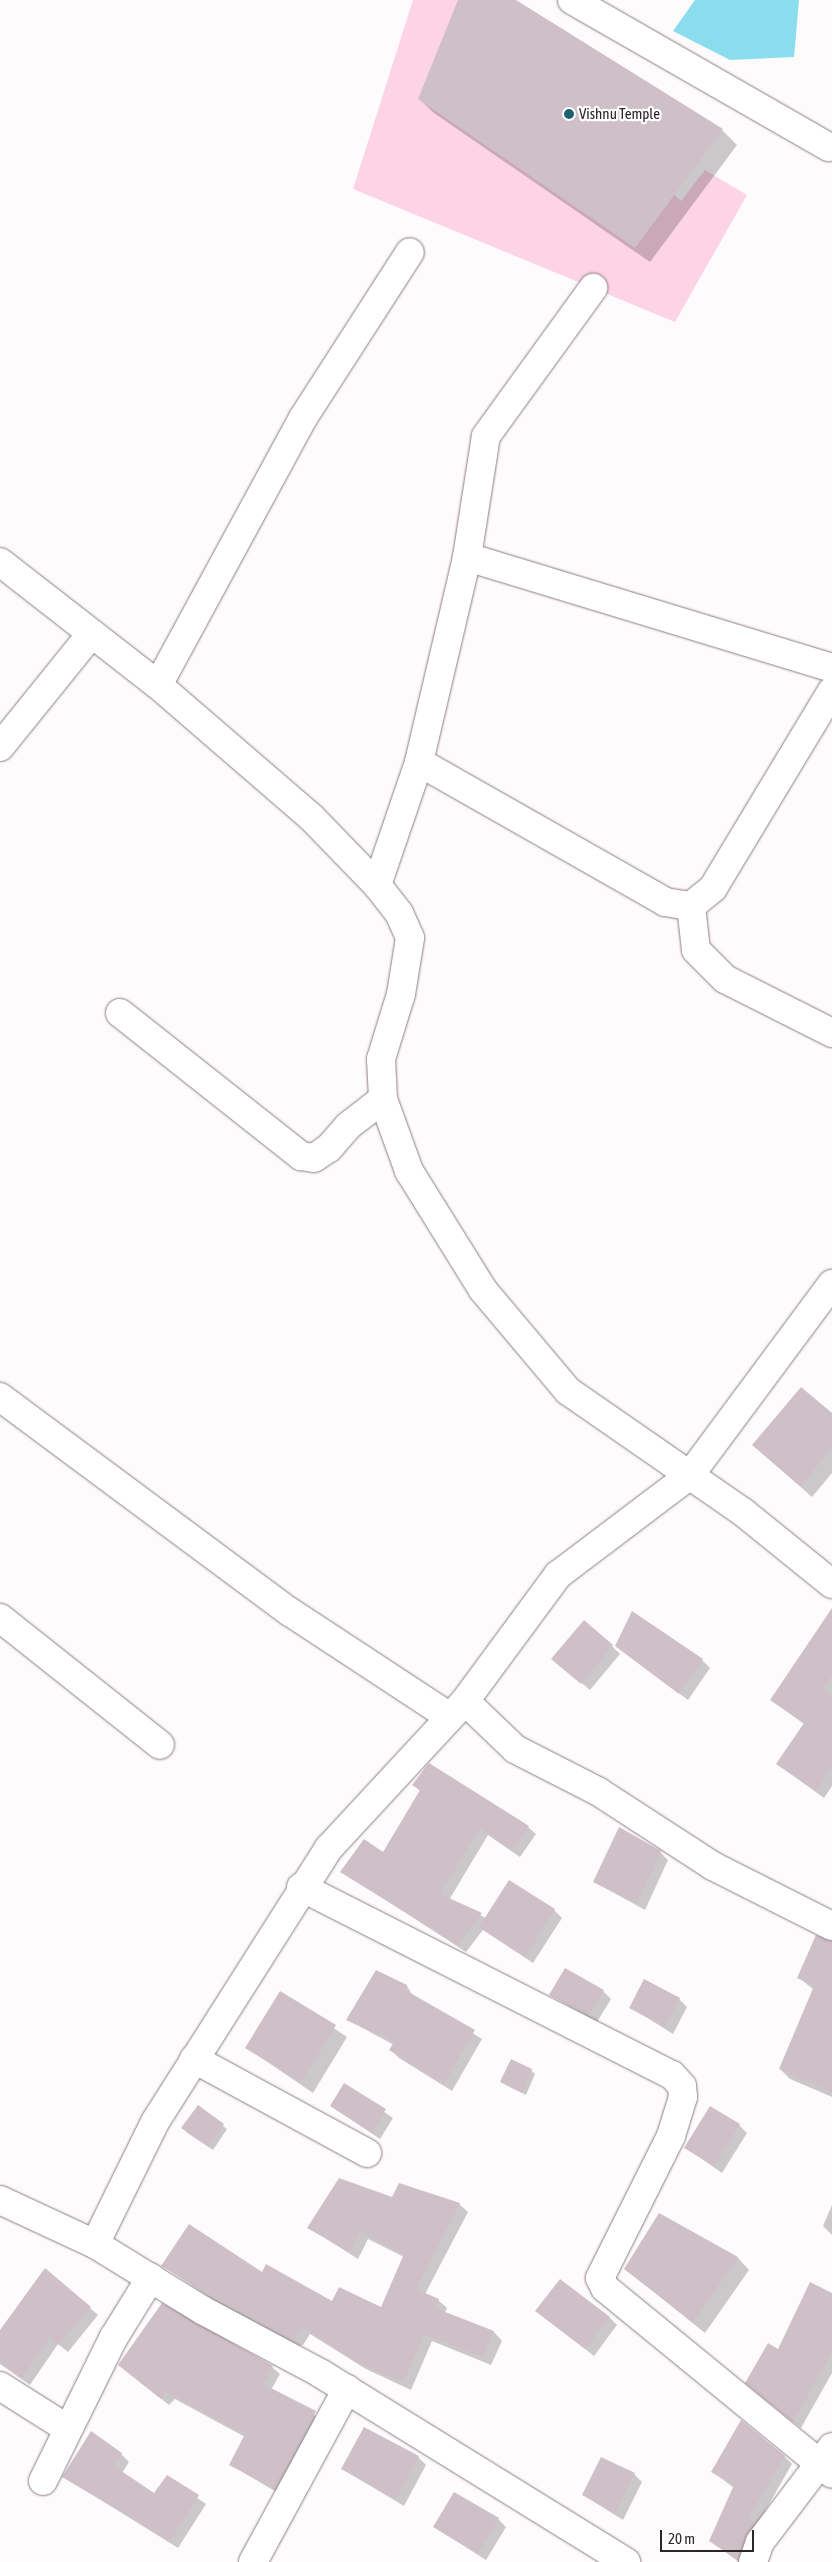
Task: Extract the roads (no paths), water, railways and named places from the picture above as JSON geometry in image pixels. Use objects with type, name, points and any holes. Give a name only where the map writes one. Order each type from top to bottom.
[{"type":"street","points":[[572,0],[829,147]]},
{"type":"street","points":[[158,685],[303,418],[410,252]]},
{"type":"street","points":[[377,886],[420,762],[467,557],[486,436],[593,288]]},
{"type":"street","points":[[467,557],[832,668]]},
{"type":"street","points":[[0,562],[158,685],[312,818],[377,886],[399,913],[410,938],[402,994],[381,1059],[383,1099],[409,1171],[483,1290],[568,1391],[690,1475],[832,1584]]},
{"type":"street","points":[[0,747],[92,633]]},
{"type":"street","points":[[420,762],[664,902],[691,906],[713,888],[832,691]]},
{"type":"street","points":[[691,906],[696,950],[718,973],[832,1033]]},
{"type":"street","points":[[120,1014],[301,1156],[314,1158],[329,1148],[348,1126],[383,1099]]},
{"type":"street","points":[[95,2244],[140,2149],[301,1887],[329,1848],[458,1709],[558,1574],[690,1475],[832,1284]]},
{"type":"street","points":[[0,1397],[290,1612],[458,1709],[516,1749],[599,1792],[713,1866],[832,1926]]},
{"type":"street","points":[[0,1618],[160,1745]]},
{"type":"street","points":[[301,1887],[672,2075],[682,2086],[683,2098],[674,2128],[600,2278],[605,2288],[747,2408],[828,2460],[760,2542],[753,2562]]},
{"type":"street","points":[[194,2059],[367,2153]]},
{"type":"street","points":[[0,2200],[95,2244],[347,2389],[626,2562]]},
{"type":"street","points":[[43,2481],[68,2429],[151,2277]]},
{"type":"street","points":[[0,2386],[68,2429]]},
{"type":"street","points":[[253,2562],[347,2389]]},
{"type":"water","points":[[695,0],[799,0],[794,57],[730,60],[673,31]]},
{"type":"place","name":"Vishnu Temple","points":[[569,114]]}]
